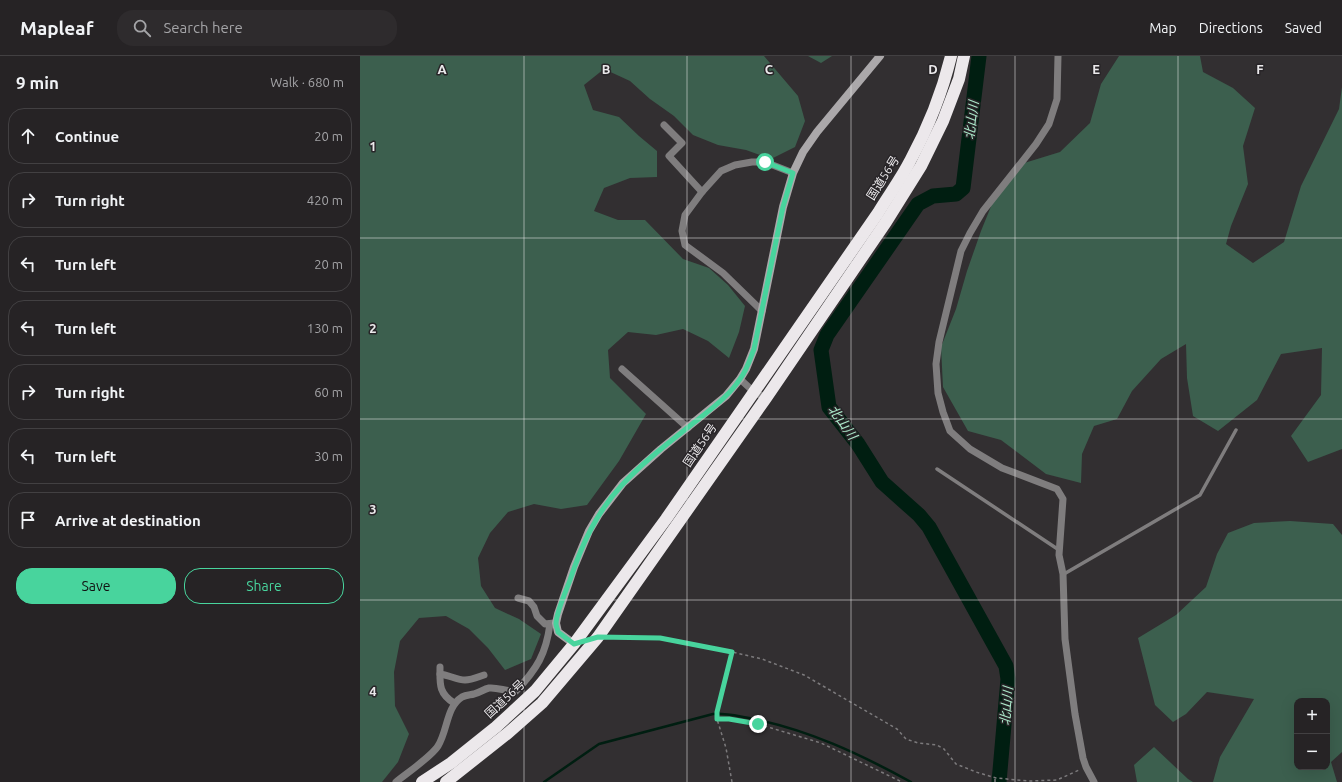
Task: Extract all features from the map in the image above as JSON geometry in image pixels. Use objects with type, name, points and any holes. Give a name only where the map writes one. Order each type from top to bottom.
[{"type":"highway","name":"国道56号","points":[[422,782],[451,763],[496,727],[535,691],[574,644],[666,519],[878,213],[910,162],[930,120],[946,77],[950,56]]},
{"type":"highway","points":[[446,782],[508,733],[542,702],[581,659],[598,637],[766,398],[886,222],[921,166],[943,122],[958,79],[964,56]]},
{"type":"street","points":[[396,782],[438,746],[454,704],[464,696],[475,694],[489,688],[510,692],[516,691],[529,676],[541,658],[574,567],[589,531],[599,514],[623,484],[661,449],[726,396],[740,379],[746,369],[754,349],[783,207],[793,173],[817,132],[880,56]]},
{"type":"street","points":[[1058,56],[1057,99],[1049,124],[1036,144],[983,212],[961,251],[939,342],[936,364],[938,392],[950,431],[970,449],[1002,468],[1057,489],[1063,499],[1060,551],[1063,574],[1065,639],[1075,714],[1086,768],[1094,782]]},
{"type":"street","points":[[664,125],[682,143],[669,156],[702,192]]},
{"type":"street","points":[[762,311],[724,273],[685,245],[682,230],[685,216],[702,192],[721,171],[735,165],[752,162],[765,162],[793,173]]},
{"type":"street","points":[[622,369],[688,428]]},
{"type":"street","points":[[740,379],[754,392],[766,398]]},
{"type":"street","points":[[518,598],[529,601],[534,607],[537,616],[545,624],[553,623]]},
{"type":"street","points":[[553,623],[558,632],[574,644]]},
{"type":"street","points":[[454,704],[447,699],[442,692],[440,670],[456,679],[466,680],[484,675]]},
{"type":"lane","points":[[1063,574],[1200,495],[1236,430]]},
{"type":"lane","points":[[937,469],[1060,551]]},
{"type":"path","points":[[598,637],[660,638],[762,659],[804,675],[897,729],[906,739],[918,743],[937,745],[944,749],[956,764],[996,778],[1029,781],[1057,780],[1086,768]]},
{"type":"path","points":[[732,652],[717,712],[717,719],[726,748],[732,782]]},
{"type":"path","points":[[717,719],[729,719],[758,724],[821,743],[902,782]]},
{"type":"path","points":[[994,782],[996,778]]},
{"type":"green space","points":[[360,56],[764,56],[798,96],[805,121],[795,147],[771,159],[746,150],[718,145],[693,135],[674,116],[650,99],[630,81],[604,69],[584,85],[593,110],[619,117],[657,151],[657,177],[630,178],[604,188],[594,211],[618,220],[645,220],[683,259],[709,268],[728,285],[745,306],[739,332],[729,358],[708,341],[683,329],[656,335],[628,332],[608,350],[610,378],[646,414],[619,461],[587,505],[561,509],[534,504],[508,512],[490,533],[478,558],[481,586],[495,608],[519,619],[541,634],[531,659],[505,670],[488,648],[469,629],[446,616],[419,618],[400,641],[394,672],[395,706],[409,734],[398,762],[382,782],[360,782]]},
{"type":"green space","points":[[808,56],[832,56],[821,63]]},
{"type":"green space","points":[[1119,56],[1200,56],[1203,72],[1233,88],[1255,108],[1243,146],[1248,184],[1231,226],[1226,244],[1253,263],[1284,242],[1301,186],[1339,109],[1342,87],[1342,449],[1308,462],[1291,436],[1321,395],[1322,348],[1281,354],[1257,400],[1218,431],[1193,416],[1187,378],[1186,344],[1161,359],[1132,391],[1117,419],[1094,426],[1082,454],[1081,483],[1046,474],[1001,440],[968,431],[943,387],[941,347],[956,309],[981,231],[994,199],[1021,164],[1060,152],[1090,123],[1101,84]]},
{"type":"green space","points":[[1290,521],[1333,524],[1342,535],[1342,752],[1331,762],[1337,782],[1213,782],[1220,757],[1254,699],[1207,692],[1186,714],[1173,722],[1155,705],[1138,638],[1176,615],[1206,587],[1217,554],[1228,533],[1254,523]]},
{"type":"green space","points":[[1154,747],[1193,782],[1137,782],[1134,765]]},
{"type":"waterway","name":"北山川","points":[[979,56],[963,188],[956,194],[933,196],[918,204],[827,335],[821,350],[829,407],[858,444],[882,482],[919,515],[929,527],[1006,666],[1008,679],[999,782]]},
{"type":"waterway","points":[[544,782],[599,744],[713,714],[726,714],[749,718],[792,729],[853,752],[911,782]]},
{"type":"route","points":[[758,724],[729,719],[717,719],[717,712],[732,652],[660,638],[598,637],[574,644],[558,632],[556,623],[574,567],[589,531],[610,499],[623,484],[661,449],[726,396],[746,369],[754,349],[783,207],[793,173],[765,162]]}]
